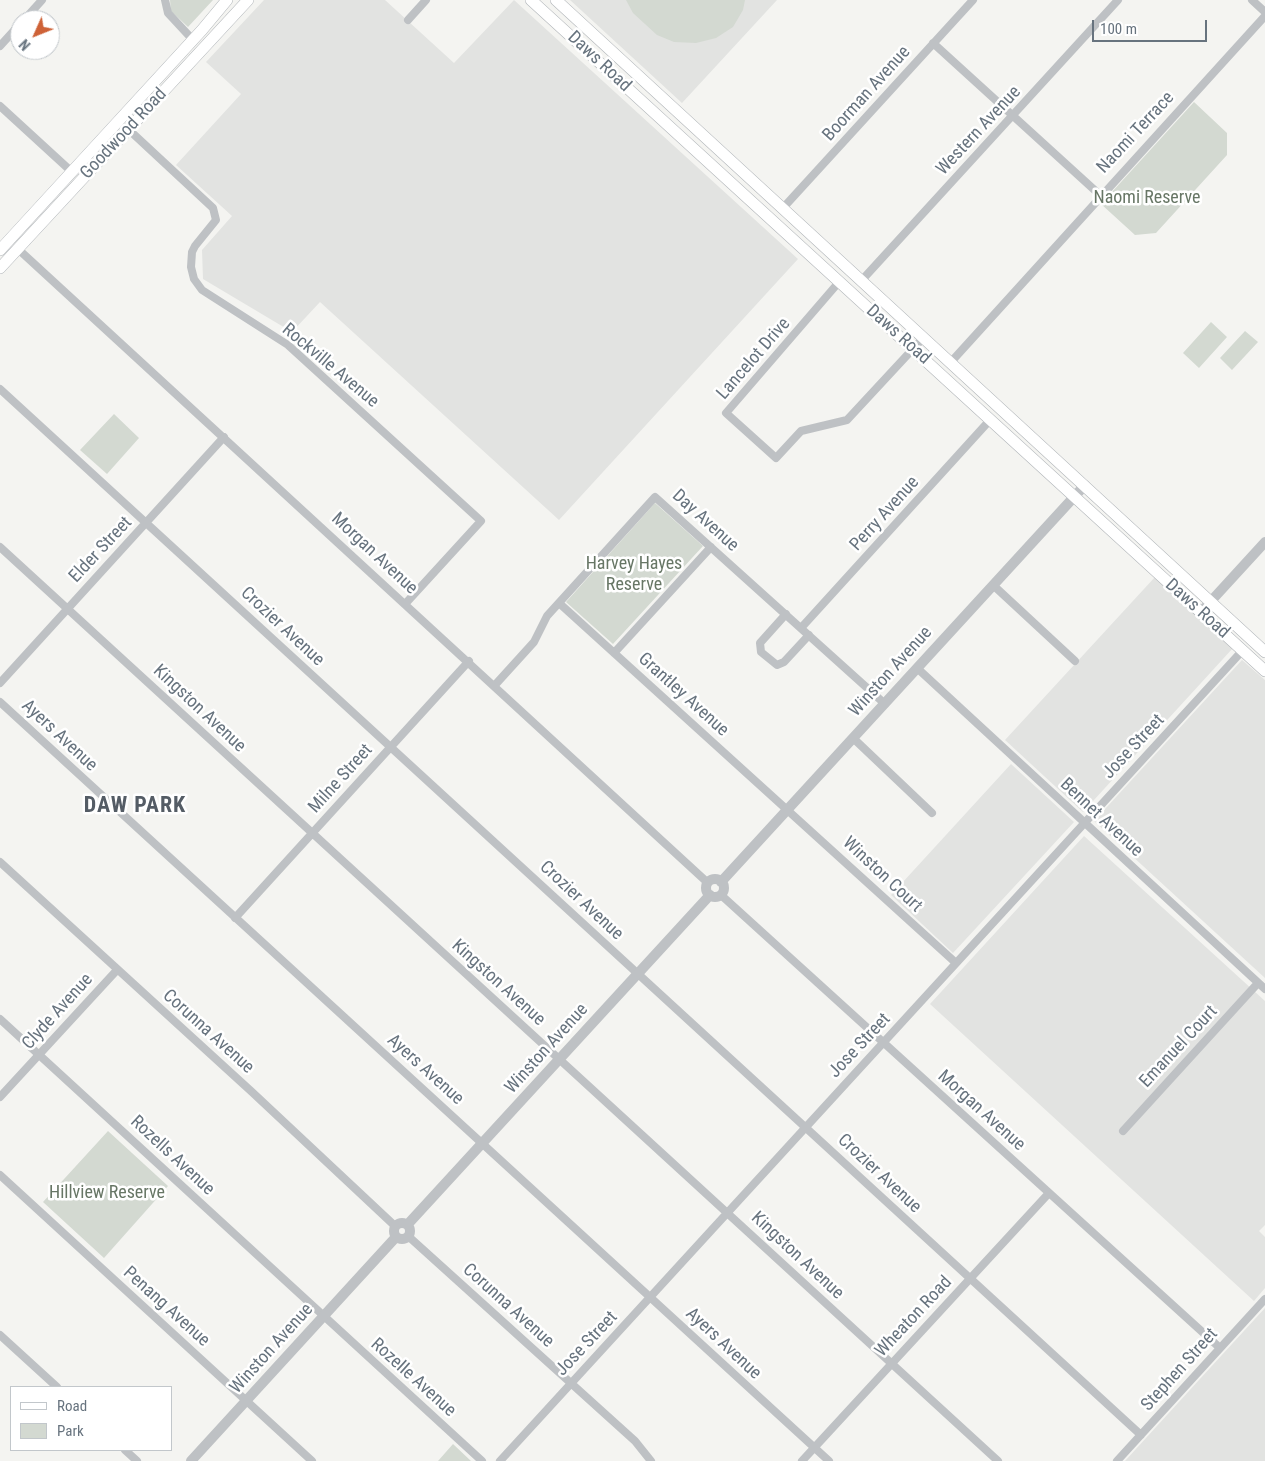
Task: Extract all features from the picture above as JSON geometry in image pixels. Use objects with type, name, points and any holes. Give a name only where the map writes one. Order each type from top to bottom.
[{"type":"main road","name":"Goodwood Road","points":[[0,250],[193,40],[227,0]]},
{"type":"main road","name":"Goodwood Road","points":[[0,268],[248,0]]},
{"type":"main road","name":"Daws Road","points":[[530,0],[1265,671]]},
{"type":"main road","name":"Daws Road","points":[[556,0],[1265,652]]},
{"type":"main road","points":[[573,16],[590,40],[610,58],[606,68],[630,69]]},
{"type":"main road","points":[[183,51],[201,50],[202,30]]},
{"type":"main road","points":[[657,115],[672,108]]},
{"type":"main road","points":[[669,126],[672,108]]},
{"type":"main road","points":[[112,129],[128,129],[128,111]]},
{"type":"main road","points":[[757,206],[783,208],[783,219],[791,238]]},
{"type":"main road","points":[[0,250],[18,249],[18,230]]},
{"type":"street","points":[[33,10],[42,0]]},
{"type":"street","points":[[165,0],[168,14],[193,40]]},
{"type":"street","points":[[408,20],[426,0]]},
{"type":"street","name":"Boorman Avenue","points":[[783,208],[973,0]]},
{"type":"street","name":"Western Avenue","points":[[862,280],[1118,0]]},
{"type":"street","points":[[1252,0],[1265,14]]},
{"type":"street","name":"Naomi Terrace","points":[[951,362],[1265,14]]},
{"type":"street","points":[[0,46],[10,35]]},
{"type":"street","points":[[933,43],[1100,196]]},
{"type":"street","points":[[0,106],[72,172]]},
{"type":"street","name":"Rockville Avenue","points":[[128,129],[213,208],[216,220],[192,252],[191,267],[194,279],[202,290],[288,345],[481,521],[406,603]]},
{"type":"street","name":"Morgan Avenue","points":[[18,249],[406,603],[708,883]]},
{"type":"street","name":"Lancelot Drive","points":[[839,282],[726,413],[776,458],[800,431],[847,420],[924,337]]},
{"type":"street","name":"Crozier Avenue","points":[[0,389],[1141,1435]]},
{"type":"street","name":"Perry Avenue","points":[[801,628],[990,420]]},
{"type":"street","name":"Elder Street","points":[[0,683],[224,437]]},
{"type":"street","name":"Winston Avenue","points":[[721,882],[1085,485]]},
{"type":"street","name":"Day Avenue","points":[[495,685],[534,642],[547,616],[656,496],[885,704]]},
{"type":"street","points":[[1201,612],[1265,542]]},
{"type":"street","points":[[614,653],[711,546]]},
{"type":"street","name":"Kingston Avenue","points":[[0,547],[998,1461]]},
{"type":"street","points":[[994,585],[1075,661]]},
{"type":"street","name":"Grantley Avenue","points":[[559,603],[788,809]]},
{"type":"street","points":[[786,614],[760,643],[761,652],[777,665],[784,662],[809,635]]},
{"type":"street","name":"Jose Street","points":[[500,1461],[1243,650]]},
{"type":"street","name":"Milne Street","points":[[235,918],[469,661]]},
{"type":"street","name":"Bennet Avenue","points":[[917,668],[1265,989]]},
{"type":"street","name":"Ayers Avenue","points":[[0,702],[829,1461]]},
{"type":"street","points":[[853,738],[932,813]]},
{"type":"street","name":"Winston Court","points":[[788,809],[956,963]]},
{"type":"street","name":"Corunna Avenue","points":[[0,862],[396,1231]]},
{"type":"street","points":[[714,880],[721,882],[724,887],[721,895],[715,897],[710,895],[706,889],[708,883],[714,880]]},
{"type":"street","name":"Winston Avenue","points":[[408,1224],[710,895]]},
{"type":"street","name":"Morgan Avenue","points":[[721,895],[1220,1348]]},
{"type":"street","name":"Clyde Avenue","points":[[0,1098],[117,970]]},
{"type":"street","name":"Emanuel Court","points":[[1123,1131],[1258,983]]},
{"type":"street","name":"Rozells Avenue","points":[[0,1019],[323,1316]]},
{"type":"street","name":"Penang Avenue","points":[[0,1175],[312,1461]]},
{"type":"street","name":"Wheaton Road","points":[[802,1461],[1049,1193]]},
{"type":"street","points":[[400,1222],[408,1224],[411,1230],[408,1236],[403,1239],[396,1231],[400,1222]]},
{"type":"street","name":"Winston Avenue","points":[[191,1461],[323,1316],[396,1231]]},
{"type":"street","name":"Corunna Avenue","points":[[408,1236],[635,1441],[651,1461]]},
{"type":"street","name":"Stephen Street","points":[[1117,1461],[1265,1299]]},
{"type":"street","name":"Rozelle Avenue","points":[[323,1316],[482,1461]]},
{"type":"street","points":[[0,1335],[56,1386]]},
{"type":"street","points":[[126,1451],[137,1461]]},
{"type":"shaded area","points":[[264,0],[385,0],[454,63],[514,0],[798,259],[559,520],[320,302],[292,332],[203,279],[202,250],[232,216],[176,165],[241,94],[206,62]]},
{"type":"shaded area","points":[[570,0],[777,0],[682,103]]},
{"type":"shaded area","points":[[1155,577],[1233,648],[1083,812],[1005,740]]},
{"type":"shaded area","points":[[1242,660],[1265,680],[1265,978],[1094,821]]},
{"type":"shaded area","points":[[1011,764],[1074,822],[953,953],[891,895]]},
{"type":"shaded area","points":[[1084,836],[1265,1001],[1265,1225],[1259,1231],[1265,1237],[1265,1288],[1254,1301],[930,1004]]},
{"type":"shaded area","points":[[1265,1308],[1265,1461],[1125,1461],[1199,1380]]},
{"type":"green space","points":[[170,0],[213,0],[188,27],[171,11]]},
{"type":"green space","points":[[626,0],[745,0],[743,10],[733,27],[716,38],[696,43],[674,42],[657,35],[633,13]]},
{"type":"green space","name":"Naomi Reserve","points":[[1194,102],[1227,133],[1227,155],[1156,233],[1135,235],[1101,204]]},
{"type":"green space","points":[[1211,322],[1227,337],[1199,368],[1183,353]]},
{"type":"green space","points":[[1245,331],[1258,342],[1232,370],[1220,358]]},
{"type":"green space","points":[[114,414],[139,438],[107,474],[80,450]]},
{"type":"green space","name":"Harvey Hayes Reserve","points":[[655,503],[703,546],[613,644],[566,602]]},
{"type":"green space","name":"Hillview Reserve","points":[[108,1131],[168,1186],[104,1258],[43,1202]]},
{"type":"green space","points":[[453,1444],[471,1461],[438,1461]]},
{"type":"district","name":"DAW PARK","points":[[135,806]]}]
